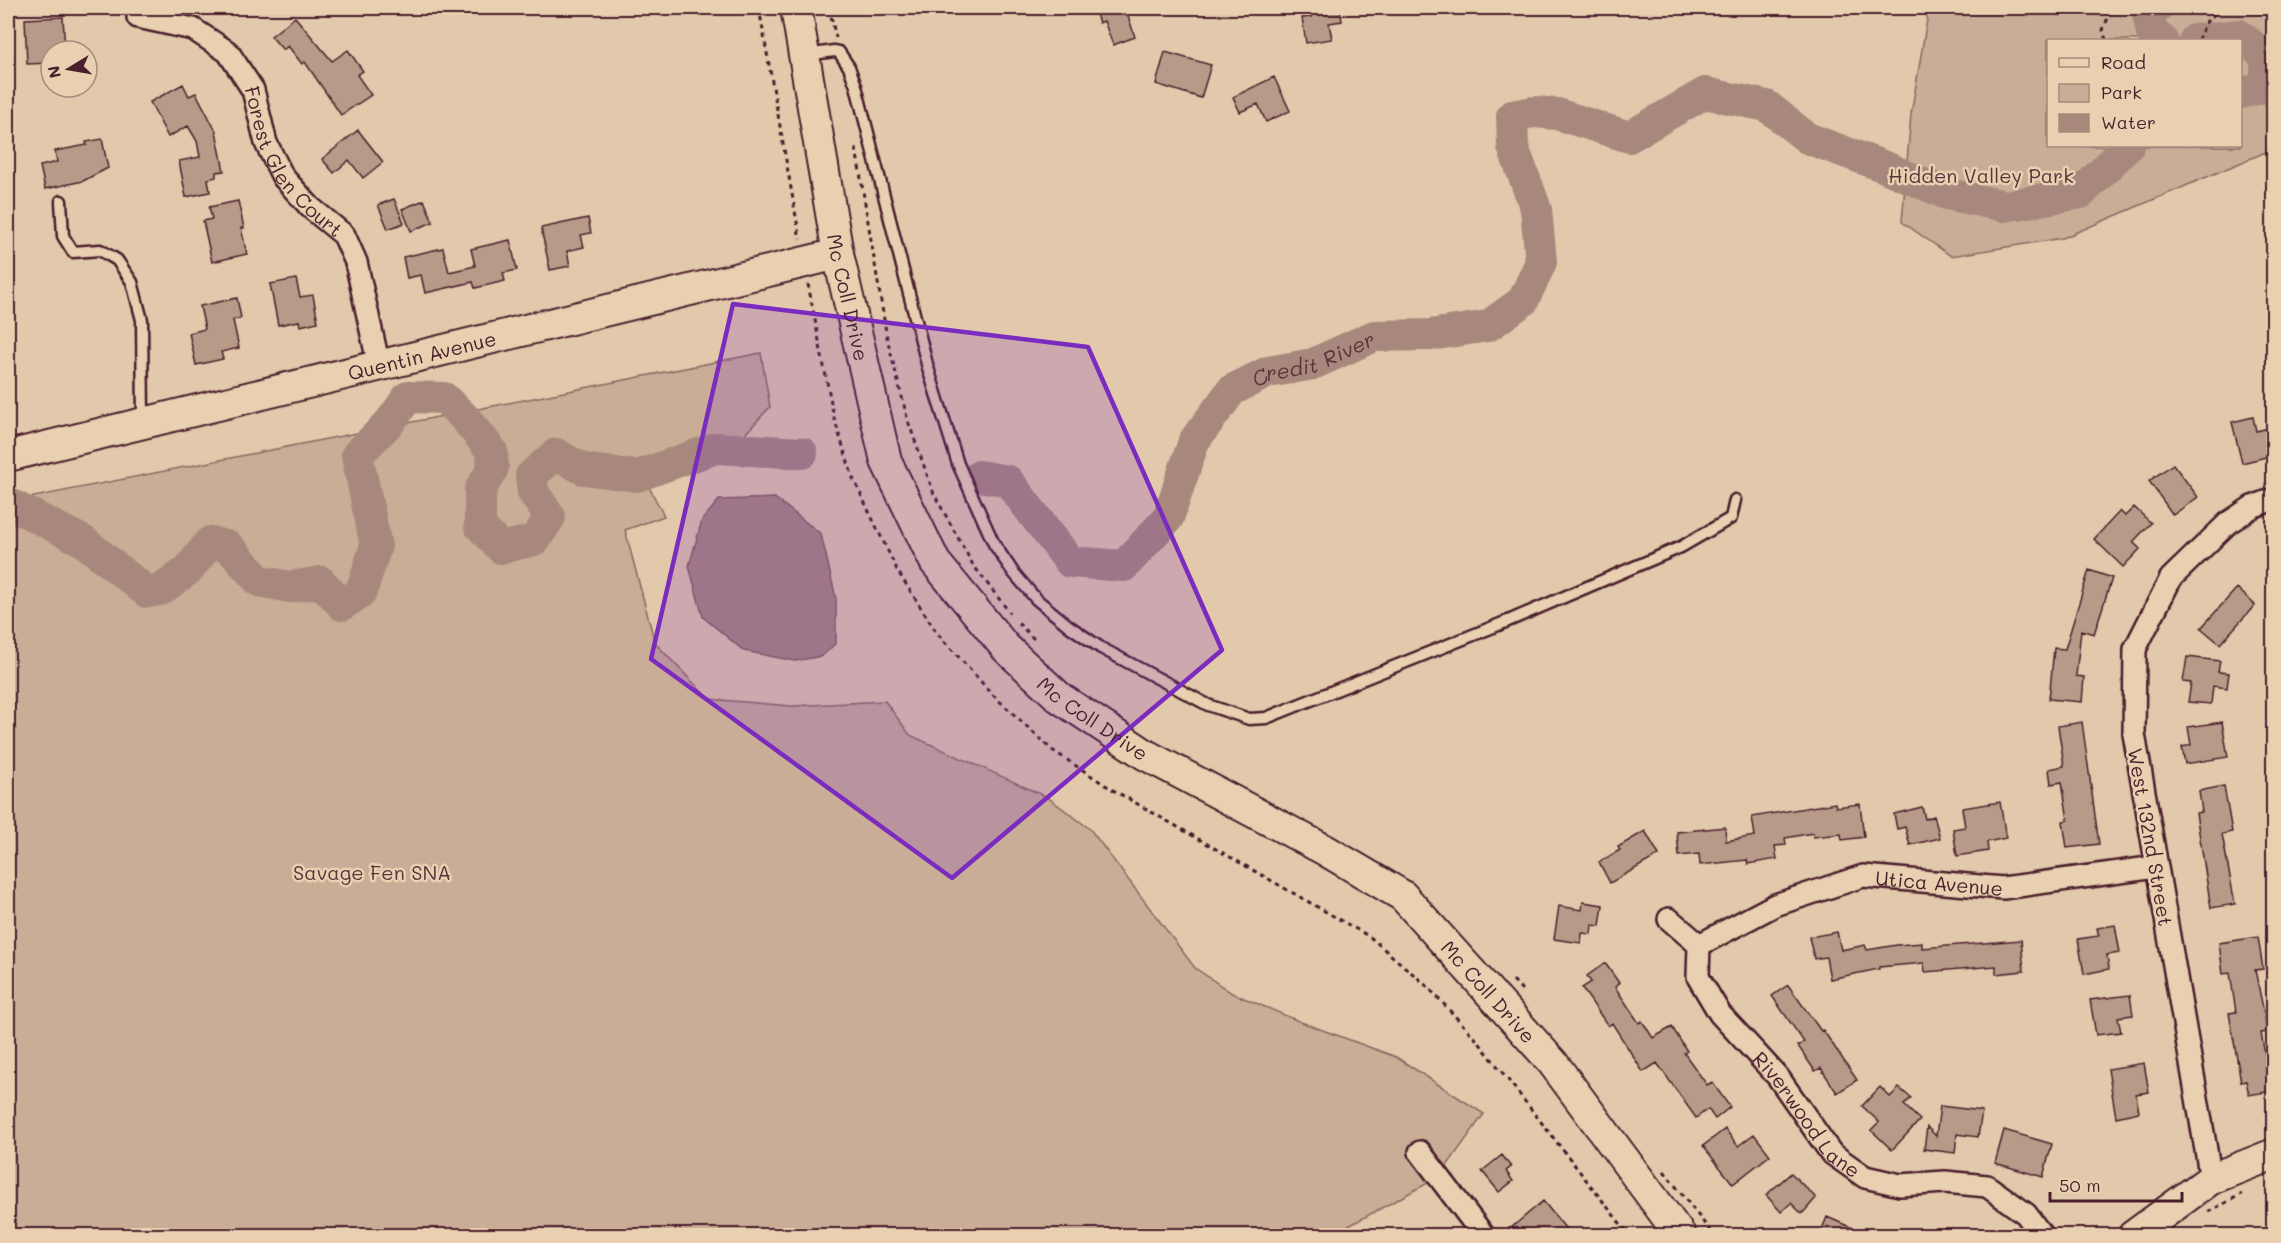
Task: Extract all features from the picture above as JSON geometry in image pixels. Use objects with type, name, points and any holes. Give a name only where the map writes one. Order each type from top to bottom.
[{"type":"main road","name":"Mc Coll Drive","points":[[795,8],[838,254],[886,461],[935,562],[1006,648],[1060,698],[1146,755],[1325,850],[1403,896],[1553,1063],[1681,1236]]},
{"type":"main road","name":"Quentin Avenue","points":[[8,456],[838,254]]},
{"type":"main road","points":[[2133,1236],[2211,1179],[2274,1154]]},
{"type":"street","name":"Forest Glen Court","points":[[138,17],[193,29],[228,52],[253,90],[266,143],[283,177],[311,208],[345,235],[356,262],[379,366]]},
{"type":"street","name":"West 132nd Street","points":[[2211,1179],[2134,734],[2135,649],[2171,578],[2228,523],[2252,507],[2274,499]]},
{"type":"street","name":"Utica Avenue","points":[[1699,945],[1775,905],[1863,876],[2003,888],[2156,867]]},
{"type":"street","points":[[1669,919],[1699,945]]},
{"type":"street","name":"Riverwood Lane","points":[[1699,945],[1698,977],[1720,1014],[1778,1077],[1831,1153],[1865,1177],[1900,1185],[1945,1182],[1988,1186],[2026,1214],[2042,1236]]},
{"type":"street","points":[[1420,1152],[1484,1236]]},
{"type":"lane","points":[[804,56],[839,52],[849,67],[860,101],[928,368],[958,464],[994,544],[1013,572],[1036,599],[1069,627],[1101,648],[1208,705],[1249,719],[1266,718],[1508,621],[1681,547],[1731,518],[1735,500]]},
{"type":"lane","points":[[60,201],[63,236],[73,252],[100,250],[117,260],[132,282],[142,320],[143,423]]},
{"type":"path","points":[[759,8],[834,418],[852,478],[897,570],[937,633],[993,695],[1052,750],[1113,790],[1370,937],[1427,986],[1477,1040],[1630,1236]]},
{"type":"path","points":[[829,8],[839,52]]},
{"type":"path","points":[[2106,39],[2103,30],[2112,8]]},
{"type":"path","points":[[2198,39],[2206,22],[2220,8]]},
{"type":"path","points":[[855,142],[887,338],[908,421],[934,494],[973,565],[1017,621],[1038,643]]},
{"type":"path","points":[[1512,980],[1528,997]]},
{"type":"path","points":[[1658,1163],[1714,1236]]},
{"type":"path","points":[[2206,1214],[2246,1192]]},
{"type":"highlighted area","points":[[733,304],[1088,347],[1222,650],[952,878],[651,659]]},
{"type":"green space","name":"Hidden Valley Park","points":[[1929,8],[2273,8],[2273,149],[2063,238],[1951,256],[1902,222],[1911,114]]},
{"type":"green space","name":"Savage Fen SNA","points":[[761,353],[770,407],[720,461],[694,451],[647,483],[664,516],[625,530],[655,643],[709,699],[792,706],[885,701],[910,735],[1047,797],[1090,829],[1195,968],[1232,993],[1301,1022],[1396,1057],[1484,1114],[1439,1177],[1332,1235],[8,1236],[8,502]]},
{"type":"water","points":[[775,498],[821,534],[836,598],[836,643],[822,656],[795,661],[744,651],[703,617],[689,566],[702,520],[719,500]]},
{"type":"building","points":[[1094,8],[1136,8],[1127,13],[1135,37],[1113,45],[1104,21],[1099,23]]},
{"type":"building","points":[[1309,8],[1340,8],[1342,21],[1329,23],[1332,39],[1306,43],[1302,18],[1311,17]]},
{"type":"building","points":[[63,17],[64,39],[39,39],[39,64],[27,64],[25,19]]},
{"type":"building","points":[[295,17],[332,61],[348,50],[363,71],[357,75],[371,95],[341,115],[305,62],[302,64],[288,46],[283,50],[271,36]]},
{"type":"building","points":[[1165,52],[1211,65],[1201,98],[1156,84]]},
{"type":"building","points":[[1274,77],[1290,111],[1266,122],[1258,104],[1240,112],[1233,97]]},
{"type":"building","points":[[183,84],[189,96],[196,93],[216,131],[224,171],[216,172],[216,177],[208,179],[210,192],[186,197],[179,161],[200,157],[197,141],[188,126],[168,137],[150,102]]},
{"type":"building","points":[[358,130],[383,162],[363,178],[349,160],[334,173],[322,159]]},
{"type":"building","points":[[102,139],[108,168],[83,181],[45,189],[40,166],[57,162],[55,151],[87,145],[86,142]]},
{"type":"building","points":[[394,199],[404,223],[388,229],[378,205]]},
{"type":"building","points":[[424,200],[433,222],[411,231],[402,209]]},
{"type":"building","points":[[238,201],[247,254],[212,262],[203,221],[212,219],[209,207]]},
{"type":"building","points":[[588,218],[591,233],[581,235],[584,247],[567,251],[570,266],[550,270],[541,228]]},
{"type":"building","points":[[510,240],[517,270],[503,273],[505,281],[475,288],[473,282],[425,293],[421,275],[407,278],[403,257],[443,248],[449,272],[475,266],[471,249]]},
{"type":"building","points":[[296,279],[300,297],[313,295],[318,322],[300,326],[299,321],[278,325],[270,284]]},
{"type":"building","points":[[237,298],[241,318],[233,320],[239,348],[221,352],[223,359],[196,365],[189,333],[205,329],[200,306]]},
{"type":"building","points":[[2253,417],[2256,431],[2269,428],[2270,431],[2274,431],[2274,455],[2242,463],[2232,422]]},
{"type":"building","points":[[2173,464],[2198,497],[2173,515],[2149,481]]},
{"type":"building","points":[[2134,507],[2151,523],[2133,542],[2140,549],[2123,567],[2094,539],[2120,511],[2125,516]]},
{"type":"building","points":[[2089,570],[2112,578],[2094,634],[2081,630],[2076,676],[2084,677],[2082,702],[2049,699],[2054,648],[2065,649]]},
{"type":"building","points":[[2237,588],[2255,605],[2220,644],[2201,628]]},
{"type":"building","points":[[2187,657],[2220,661],[2218,672],[2229,673],[2227,688],[2213,686],[2211,704],[2188,702],[2191,683],[2183,682]]},
{"type":"building","points":[[2082,722],[2099,844],[2067,848],[2063,821],[2068,820],[2062,782],[2051,784],[2049,769],[2064,766],[2058,726]]},
{"type":"building","points":[[2222,722],[2228,757],[2185,764],[2182,747],[2191,745],[2188,727]]},
{"type":"building","points":[[2224,786],[2232,832],[2222,834],[2235,904],[2211,908],[2196,813],[2202,812],[2199,791]]},
{"type":"building","points":[[2000,802],[2006,838],[1987,842],[1988,851],[1957,856],[1953,829],[1965,827],[1962,808]]},
{"type":"building","points":[[1835,803],[1836,807],[1860,804],[1864,837],[1842,840],[1841,834],[1813,837],[1813,833],[1785,838],[1786,845],[1775,846],[1777,859],[1748,864],[1747,860],[1700,865],[1699,854],[1679,856],[1677,832],[1725,827],[1726,841],[1755,836],[1752,817]]},
{"type":"building","points":[[1922,807],[1925,819],[1934,816],[1940,838],[1910,845],[1905,827],[1897,829],[1894,814]]},
{"type":"building","points":[[1645,831],[1659,855],[1610,883],[1599,862],[1620,850],[1618,847]]},
{"type":"building","points":[[1583,902],[1603,905],[1600,926],[1592,925],[1591,934],[1582,933],[1581,943],[1554,939],[1559,906],[1582,910]]},
{"type":"building","points":[[2115,925],[2120,953],[2107,955],[2109,969],[2084,974],[2078,939],[2099,936],[2097,928]]},
{"type":"building","points":[[1837,932],[1841,950],[1865,945],[1867,950],[1922,943],[1922,948],[2021,940],[2024,971],[1996,974],[1996,966],[1925,972],[1924,963],[1879,967],[1879,969],[1830,979],[1826,957],[1814,959],[1809,937]]},
{"type":"building","points":[[2258,937],[2263,969],[2255,970],[2268,1032],[2261,1033],[2272,1091],[2249,1095],[2246,1081],[2241,1082],[2229,1013],[2236,1012],[2230,973],[2223,974],[2219,943]]},
{"type":"building","points":[[1605,963],[1619,983],[1615,987],[1639,1023],[1642,1021],[1653,1038],[1672,1027],[1687,1051],[1684,1053],[1707,1085],[1712,1082],[1730,1107],[1715,1119],[1708,1109],[1696,1118],[1657,1063],[1643,1072],[1612,1023],[1608,1026],[1582,988],[1591,982],[1587,976]]},
{"type":"building","points":[[1788,985],[1821,1031],[1823,1030],[1857,1080],[1837,1093],[1821,1068],[1815,1071],[1798,1046],[1804,1042],[1772,996]]},
{"type":"building","points":[[2130,995],[2133,1015],[2118,1017],[2121,1032],[2096,1035],[2090,1000]]},
{"type":"building","points":[[2144,1063],[2149,1092],[2136,1094],[2139,1112],[2116,1117],[2108,1069]]},
{"type":"building","points":[[1880,1087],[1890,1097],[1899,1088],[1911,1098],[1904,1105],[1920,1120],[1892,1150],[1871,1130],[1879,1122],[1862,1106]]},
{"type":"building","points":[[1940,1106],[1982,1111],[1978,1137],[1957,1134],[1955,1153],[1924,1149],[1927,1127],[1936,1136]]},
{"type":"building","points":[[1725,1129],[1738,1146],[1754,1134],[1770,1155],[1733,1184],[1703,1146]]},
{"type":"building","points":[[2004,1130],[2052,1144],[2043,1177],[1995,1163]]},
{"type":"building","points":[[1502,1155],[1511,1167],[1506,1171],[1513,1181],[1499,1192],[1482,1171]]},
{"type":"building","points":[[1791,1173],[1816,1198],[1802,1214],[1791,1203],[1781,1212],[1766,1195]]},
{"type":"building","points":[[1543,1201],[1566,1229],[1559,1236],[1519,1236],[1512,1227]]},
{"type":"building","points":[[1827,1217],[1871,1236],[1819,1236]]},
{"type":"waterway","name":"Credit River","points":[[2157,8],[2148,14],[2152,33],[2161,39]]},
{"type":"waterway","name":"Credit River","points":[[2204,39],[2239,35],[2267,57],[2265,87],[2242,93]]},
{"type":"waterway","name":"Credit River","points":[[979,476],[1008,481],[1070,562],[1124,566],[1168,518],[1194,441],[1232,390],[1268,372],[1313,364],[1374,336],[1430,335],[1488,326],[1523,301],[1541,262],[1536,209],[1513,147],[1512,116],[1534,112],[1557,114],[1629,137],[1705,93],[1767,106],[1807,138],[1885,167],[1947,194],[2005,206],[2081,193],[2127,147]]},
{"type":"waterway","name":"Credit River","points":[[8,503],[83,541],[147,592],[161,590],[188,570],[210,542],[229,547],[259,581],[290,587],[321,582],[342,605],[361,592],[376,546],[357,455],[390,422],[408,397],[444,398],[465,418],[492,451],[493,468],[480,490],[480,526],[501,548],[535,540],[550,517],[533,492],[531,476],[556,454],[583,469],[637,476],[716,448],[802,453]]}]
